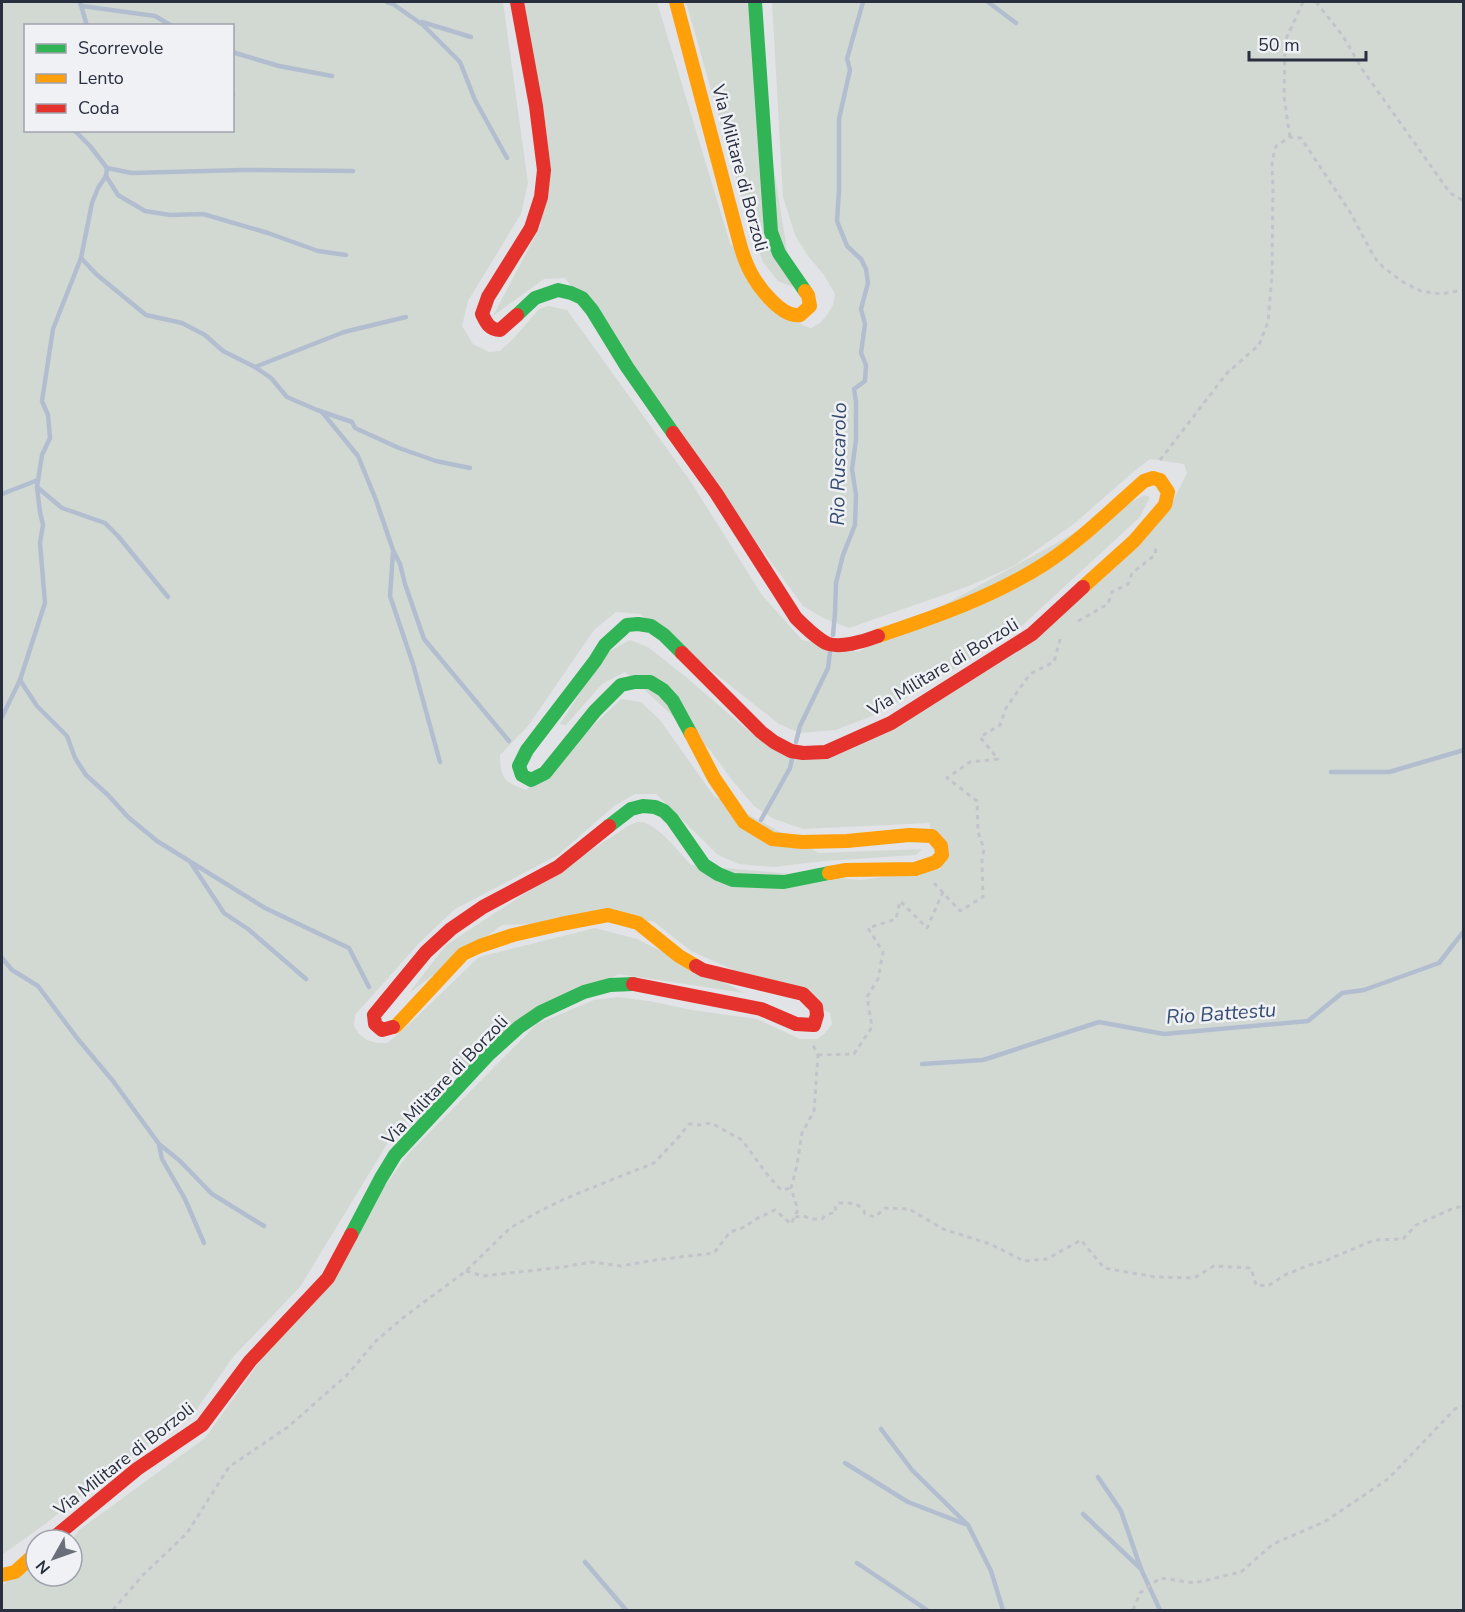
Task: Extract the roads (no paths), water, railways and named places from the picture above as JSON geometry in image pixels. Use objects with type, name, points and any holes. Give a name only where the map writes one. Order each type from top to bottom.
[{"type":"street","name":"Via Militare di Borzoli","points":[[66,1528],[137,1469],[202,1425],[250,1361],[328,1278],[395,1155],[489,1054],[519,1027],[541,1012],[584,992],[610,985],[633,984],[761,1009],[796,1023],[814,1025],[818,1016],[815,1003],[803,994],[703,970],[679,956],[638,923],[608,915],[513,935],[463,954],[396,1026],[382,1030],[375,1024],[374,1015],[426,952],[451,929],[483,907],[558,867],[632,809],[643,806],[655,807],[664,811],[704,865],[733,880],[784,882],[846,870],[915,869],[936,862],[942,855],[941,846],[932,836],[909,835],[847,842],[802,842],[772,839],[756,830],[744,822],[714,778],[681,712],[663,690],[650,682],[621,685],[595,711],[545,773],[531,780],[522,776],[519,766],[527,750],[605,645],[615,635],[627,625],[651,626],[677,647],[761,732],[774,742],[790,751],[826,752],[891,723],[1032,634],[1134,540],[1165,505],[1168,492],[1160,480],[1152,478],[1144,481],[1088,531],[1046,563],[993,592],[917,623],[845,645],[828,644],[810,631],[796,618],[716,493],[627,367],[592,310],[582,298],[558,290],[535,298],[500,330],[488,326],[484,319],[483,314],[488,297],[531,228],[541,197],[544,170],[536,106],[517,2]]},
{"type":"street","name":"Via Militare di Borzoli","points":[[675,2],[738,240],[753,277],[779,307],[791,315],[798,316],[806,312],[810,306],[808,295],[779,254],[771,232],[755,2]]},
{"type":"street","points":[[2,1575],[15,1572],[24,1564]]},
{"type":"waterway","points":[[80,2],[86,24]]},
{"type":"waterway","points":[[387,2],[423,25],[460,62],[475,100],[507,158]]},
{"type":"waterway","name":"Rio Ruscarolo","points":[[833,635],[836,583],[843,555],[855,525],[856,495],[852,469],[856,440],[854,389],[865,381],[866,365],[861,353],[865,324],[861,309],[868,283],[866,269],[861,259],[847,246],[837,221],[839,119],[850,70],[847,59],[863,2]]},
{"type":"waterway","points":[[988,2],[1016,23]]},
{"type":"waterway","points":[[82,6],[155,16],[169,24]]},
{"type":"waterway","points":[[422,22],[471,37]]},
{"type":"waterway","points":[[234,53],[279,66],[332,76]]},
{"type":"waterway","points":[[2,717],[20,680],[45,603],[40,543],[43,525],[37,487],[42,455],[50,438],[48,415],[42,401],[53,329],[81,258],[92,203],[106,176],[107,168],[76,132]]},
{"type":"waterway","points":[[107,168],[132,173],[243,170],[353,171]]},
{"type":"waterway","points":[[106,176],[118,195],[145,211],[170,215],[203,214],[268,233],[318,251],[346,255]]},
{"type":"waterway","points":[[81,258],[96,274],[146,315],[182,323],[205,335],[223,351],[271,378],[287,397],[352,422],[355,428],[399,448],[436,461],[470,468]]},
{"type":"waterway","points":[[255,367],[344,332],[406,317]]},
{"type":"waterway","points":[[322,412],[358,456],[400,564],[424,639],[509,741]]},
{"type":"waterway","points":[[2,494],[38,480]]},
{"type":"waterway","points":[[37,487],[62,508],[105,523],[168,597]]},
{"type":"waterway","points":[[393,553],[390,596],[413,664],[440,762]]},
{"type":"waterway","name":"Rio Ruscarolo","points":[[796,742],[800,726],[828,668],[830,652]]},
{"type":"waterway","points":[[20,680],[37,706],[67,736],[75,758],[86,775],[128,817],[157,841],[265,908],[349,948],[369,987]]},
{"type":"waterway","points":[[1331,772],[1389,772],[1464,750]]},
{"type":"waterway","name":"Rio Ruscarolo","points":[[761,820],[790,768],[792,759]]},
{"type":"waterway","points":[[191,863],[224,913],[248,929],[306,979]]},
{"type":"waterway","name":"Rio Battestu","points":[[922,1064],[983,1060],[1099,1022],[1164,1034],[1308,1021],[1342,993],[1364,990],[1439,963],[1464,931]]},
{"type":"waterway","points":[[2,958],[12,970],[38,986],[159,1144],[180,1161],[212,1194],[264,1226]]},
{"type":"waterway","points":[[159,1145],[162,1159],[185,1199],[204,1243]]},
{"type":"waterway","points":[[881,1429],[912,1470],[968,1525],[991,1571],[1003,1610]]},
{"type":"waterway","points":[[845,1463],[908,1502],[965,1524]]},
{"type":"waterway","points":[[1098,1477],[1121,1511],[1141,1569],[1160,1610]]},
{"type":"waterway","points":[[1083,1514],[1140,1568]]},
{"type":"waterway","points":[[585,1562],[626,1610]]},
{"type":"waterway","points":[[857,1563],[927,1610]]}]
